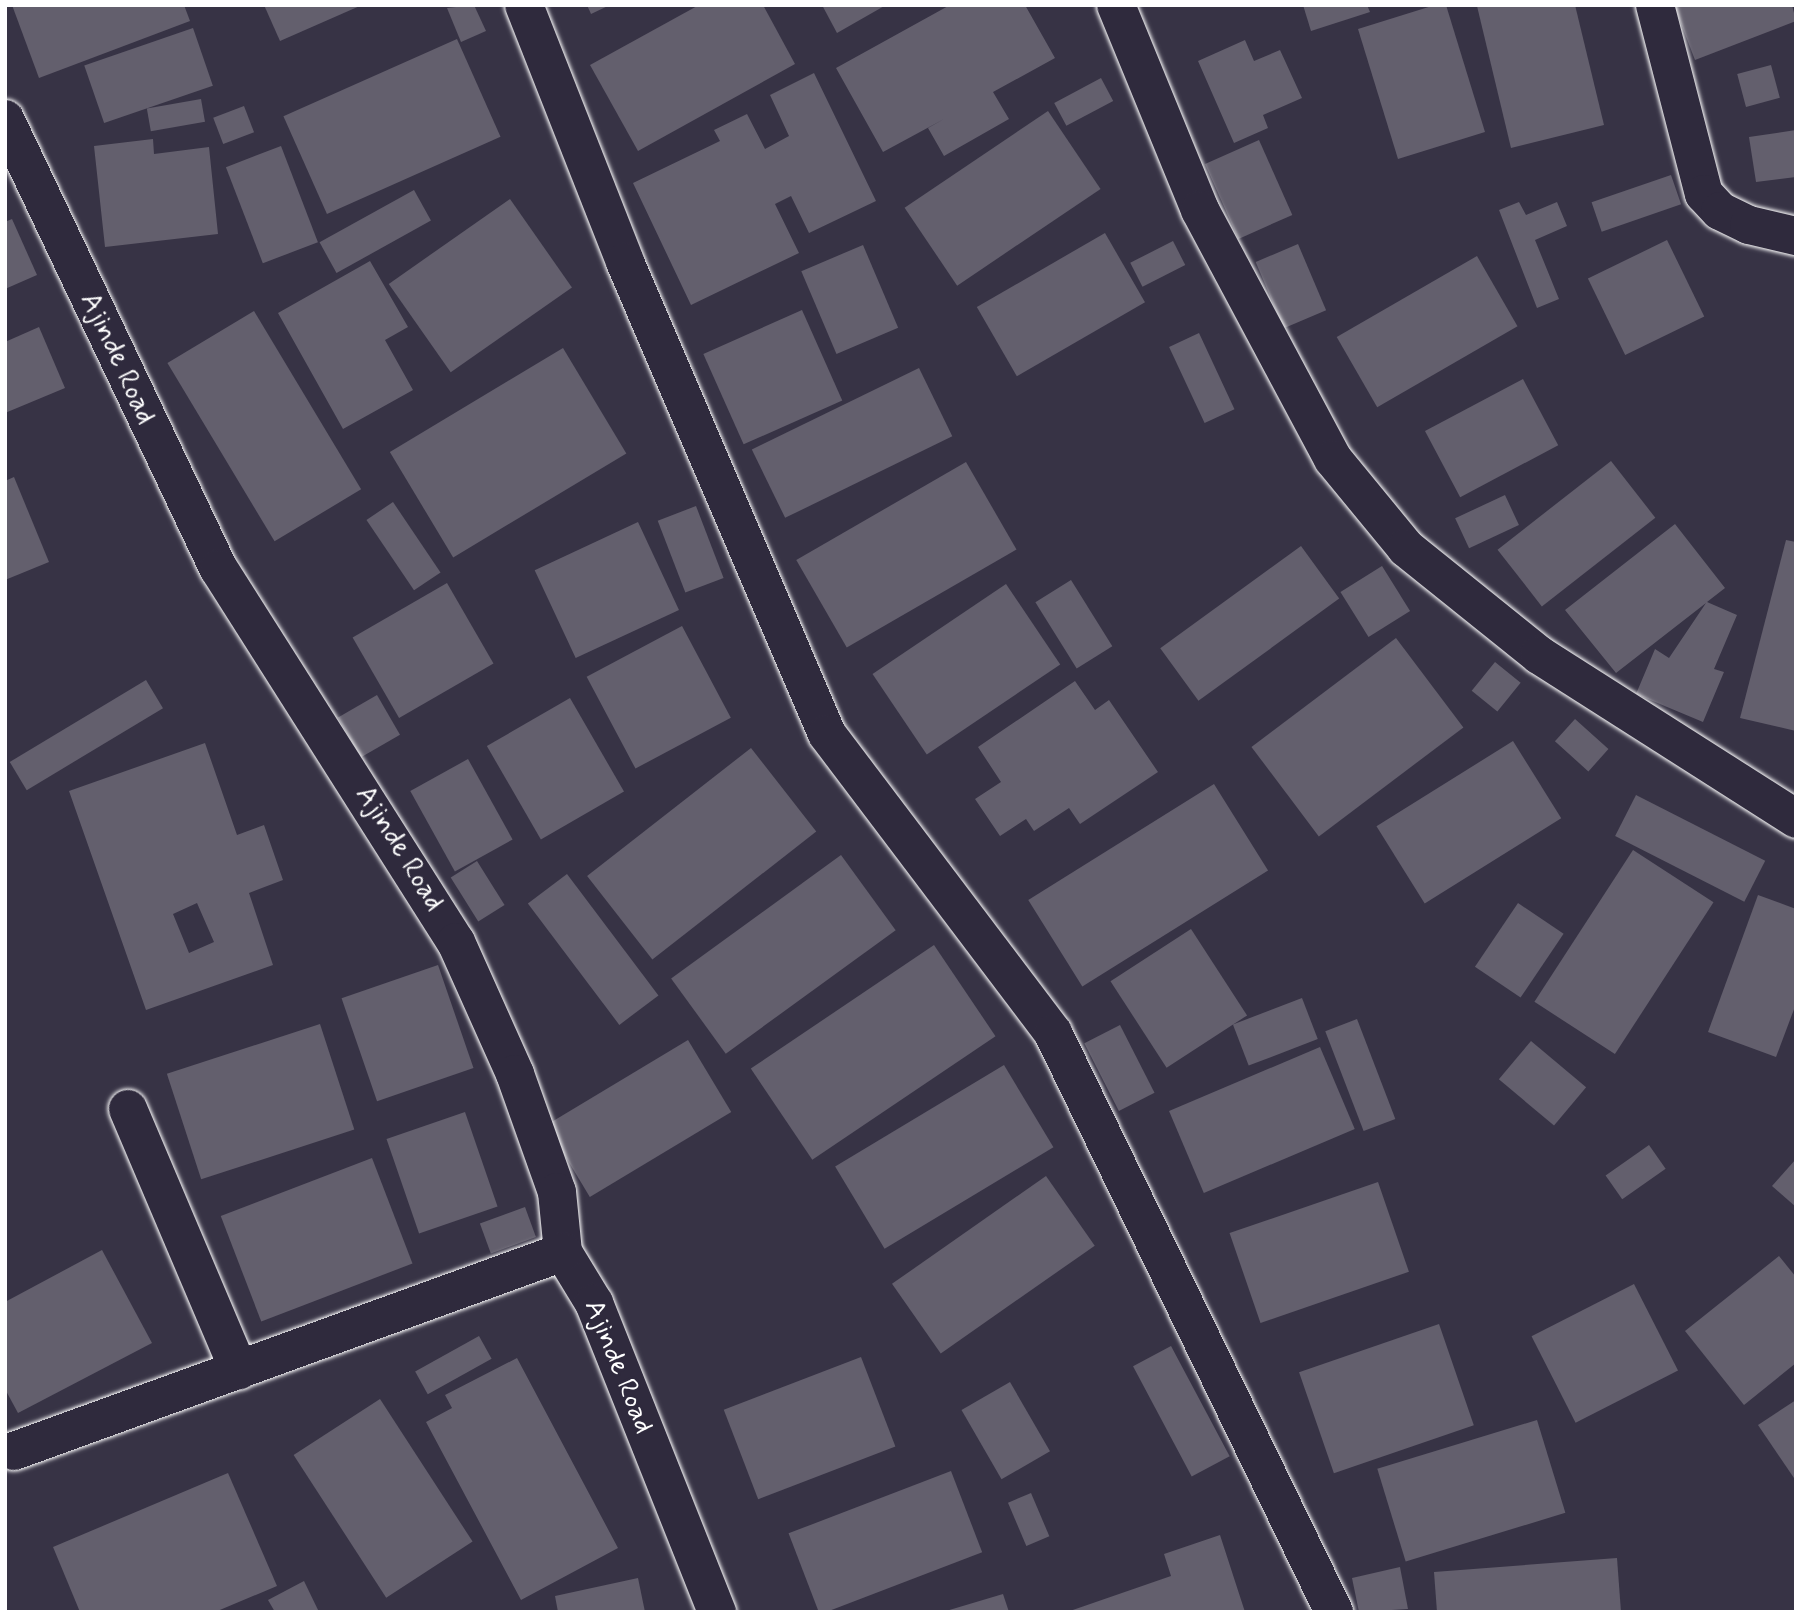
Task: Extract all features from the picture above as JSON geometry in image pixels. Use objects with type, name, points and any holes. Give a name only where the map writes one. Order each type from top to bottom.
[{"type":"street","points":[[524,5],[827,734],[1053,1033],[1334,1612]]},
{"type":"street","points":[[1116,5],[1200,210],[1333,460],[1390,528],[1539,655],[1796,819]]},
{"type":"street","points":[[1655,5],[1704,194],[1740,220],[1796,236]]},
{"type":"street","name":"Ajinde Road","points":[[5,119],[219,569],[456,942],[515,1074],[557,1192],[563,1252],[594,1303],[717,1612]]},
{"type":"street","points":[[128,1109],[239,1370]]},
{"type":"street","points":[[14,1451],[563,1252]]},
{"type":"building","points":[[12,5],[184,5],[190,21],[39,78]]},
{"type":"building","points":[[264,5],[362,5],[280,41]]},
{"type":"building","points":[[474,5],[486,31],[461,42],[447,8]]},
{"type":"building","points":[[587,5],[610,5],[591,14]]},
{"type":"building","points":[[699,5],[763,5],[795,64],[638,151],[590,65]]},
{"type":"building","points":[[822,5],[886,5],[837,33]]},
{"type":"building","points":[[950,5],[1025,5],[1055,58],[993,92],[1009,119],[944,156],[928,128],[944,119],[883,152],[836,68]]},
{"type":"building","points":[[1303,5],[1367,5],[1370,12],[1311,31]]},
{"type":"building","points":[[1435,5],[1446,5],[1485,132],[1398,159],[1358,29]]},
{"type":"building","points":[[1575,5],[1604,125],[1511,148],[1477,6]]},
{"type":"building","points":[[1674,5],[1792,5],[1796,21],[1695,60]]},
{"type":"building","points":[[193,28],[213,86],[104,123],[84,65]]},
{"type":"building","points":[[457,39],[501,137],[327,214],[283,116]]},
{"type":"building","points":[[1245,40],[1254,61],[1280,50],[1302,98],[1263,115],[1268,128],[1234,143],[1198,61]]},
{"type":"building","points":[[1771,65],[1780,98],[1746,107],[1737,74]]},
{"type":"building","points":[[814,73],[876,201],[809,233],[791,196],[775,204],[799,253],[691,305],[633,183],[720,141],[714,130],[747,114],[765,149],[789,136],[770,95]]},
{"type":"building","points":[[1101,78],[1113,101],[1066,126],[1054,103]]},
{"type":"building","points":[[201,99],[205,122],[151,131],[147,109]]},
{"type":"building","points":[[244,106],[254,132],[223,144],[213,118]]},
{"type":"building","points":[[1048,111],[1101,189],[957,286],[905,208]]},
{"type":"building","points":[[1796,130],[1796,177],[1756,182],[1749,137]]},
{"type":"building","points":[[153,139],[154,154],[209,147],[218,234],[105,247],[94,146]]},
{"type":"building","points":[[1259,140],[1292,215],[1238,239],[1205,164]]},
{"type":"building","points":[[281,146],[318,242],[263,263],[226,167]]},
{"type":"building","points":[[1671,175],[1681,204],[1602,232],[1592,202]]},
{"type":"building","points":[[414,190],[431,221],[337,273],[320,242]]},
{"type":"building","points":[[510,199],[572,287],[451,372],[389,284]]},
{"type":"building","points":[[1519,202],[1526,215],[1557,202],[1567,226],[1535,240],[1559,299],[1537,308],[1499,210]]},
{"type":"building","points":[[12,219],[37,275],[5,289],[5,222]]},
{"type":"building","points":[[1105,233],[1145,302],[1017,376],[977,307]]},
{"type":"building","points":[[1667,240],[1704,316],[1625,355],[1588,279]]},
{"type":"building","points":[[1173,241],[1185,265],[1142,287],[1130,263]]},
{"type":"building","points":[[1298,244],[1326,310],[1284,328],[1256,262]]},
{"type":"building","points":[[863,245],[898,328],[836,354],[801,271]]},
{"type":"building","points":[[1477,256],[1518,326],[1377,407],[1337,337]]},
{"type":"building","points":[[370,261],[408,327],[385,340],[413,390],[343,429],[278,313]]},
{"type":"building","points":[[802,310],[842,400],[744,444],[703,354]]},
{"type":"building","points":[[254,311],[361,489],[275,541],[167,363]]},
{"type":"building","points":[[39,327],[65,388],[5,413],[5,342]]},
{"type":"building","points":[[1199,333],[1234,409],[1205,423],[1169,347]]},
{"type":"building","points":[[563,348],[626,453],[453,557],[390,452]]},
{"type":"building","points":[[919,368],[952,436],[785,518],[752,450]]},
{"type":"building","points":[[1523,379],[1558,445],[1460,497],[1425,431]]},
{"type":"building","points":[[1611,461],[1655,518],[1542,606],[1498,550]]},
{"type":"building","points":[[966,462],[1016,549],[847,647],[796,560]]},
{"type":"building","points":[[14,477],[49,562],[5,580],[5,481]]},
{"type":"building","points":[[1505,495],[1519,525],[1469,548],[1455,518]]},
{"type":"building","points":[[393,502],[441,572],[414,590],[366,520]]},
{"type":"building","points":[[696,506],[724,578],[685,593],[658,521]]},
{"type":"building","points":[[638,522],[679,610],[576,658],[535,570]]},
{"type":"building","points":[[1675,524],[1725,588],[1707,602],[1737,615],[1714,669],[1724,672],[1703,722],[1636,694],[1655,649],[1669,658],[1706,603],[1616,673],[1565,610]]},
{"type":"building","points":[[1786,540],[1796,542],[1796,731],[1740,718]]},
{"type":"building","points":[[1301,546],[1339,599],[1198,701],[1160,648]]},
{"type":"building","points":[[1382,566],[1410,611],[1369,637],[1340,592]]},
{"type":"building","points":[[1071,580],[1112,646],[1077,668],[1035,602]]},
{"type":"building","points":[[447,583],[494,664],[399,718],[353,638]]},
{"type":"building","points":[[1006,584],[1060,664],[927,754],[873,674]]},
{"type":"building","points":[[682,626],[731,718],[635,769],[587,677]]},
{"type":"building","points":[[1396,638],[1463,727],[1319,836],[1251,747]]},
{"type":"building","points":[[1495,662],[1521,683],[1497,712],[1472,691]]},
{"type":"building","points":[[146,680],[163,708],[27,790],[10,762]]},
{"type":"building","points":[[1075,681],[1095,710],[1109,700],[1158,772],[1080,824],[1069,808],[1034,831],[1026,819],[1000,836],[975,799],[1001,782],[978,747]]},
{"type":"building","points":[[377,695],[400,735],[361,757],[338,718]]},
{"type":"building","points":[[570,698],[624,792],[541,840],[487,746]]},
{"type":"building","points":[[1575,719],[1608,749],[1588,771],[1555,741]]},
{"type":"building","points":[[1513,741],[1561,818],[1425,903],[1376,826]]},
{"type":"building","points":[[205,743],[237,835],[264,825],[283,880],[249,893],[273,965],[146,1010],[69,791]],"holes":[[[197,903],[214,942],[189,953],[173,914]]]},
{"type":"building","points":[[751,748],[816,832],[652,960],[587,876]]},
{"type":"building","points":[[468,759],[513,839],[455,871],[410,791]]},
{"type":"building","points":[[1214,784],[1268,871],[1082,987],[1028,900]]},
{"type":"building","points":[[1636,795],[1765,861],[1744,902],[1615,836]]},
{"type":"building","points":[[1633,850],[1714,902],[1615,1054],[1534,1002]]},
{"type":"building","points":[[841,855],[896,930],[726,1054],[671,978]]},
{"type":"building","points":[[477,861],[505,905],[478,922],[451,877]]},
{"type":"building","points":[[567,874],[658,995],[619,1025],[528,903]]},
{"type":"building","points":[[1758,895],[1796,909],[1796,1004],[1776,1057],[1708,1032]]},
{"type":"building","points":[[1518,903],[1564,934],[1521,998],[1475,967]]},
{"type":"building","points":[[1191,929],[1247,1015],[1167,1068],[1110,981]]},
{"type":"building","points":[[934,945],[996,1036],[812,1160],[751,1069]]},
{"type":"building","points":[[438,965],[473,1068],[377,1101],[342,998]]},
{"type":"building","points":[[1302,998],[1318,1039],[1249,1066],[1233,1025]]},
{"type":"building","points":[[1357,1019],[1395,1119],[1364,1131],[1325,1031]]},
{"type":"building","points":[[320,1024],[354,1130],[201,1179],[167,1074]]},
{"type":"building","points":[[1120,1025],[1155,1093],[1119,1111],[1084,1043]]},
{"type":"building","points":[[688,1040],[731,1112],[590,1197],[547,1125]]},
{"type":"building","points":[[1531,1041],[1586,1087],[1554,1126],[1499,1079]]},
{"type":"building","points":[[1320,1047],[1355,1129],[1204,1193],[1169,1111]]},
{"type":"building","points":[[1004,1065],[1053,1147],[885,1249],[835,1166]]},
{"type":"building","points":[[465,1112],[498,1207],[419,1234],[387,1139]]},
{"type":"building","points":[[1649,1145],[1666,1169],[1622,1199],[1606,1175]]},
{"type":"building","points":[[372,1158],[412,1263],[261,1322],[221,1216]]},
{"type":"building","points":[[1796,1159],[1796,1207],[1772,1186]]},
{"type":"building","points":[[1046,1176],[1095,1246],[941,1353],[892,1284]]},
{"type":"building","points":[[1378,1182],[1409,1272],[1260,1323],[1230,1233]]},
{"type":"building","points":[[525,1207],[536,1237],[491,1253],[480,1223]]},
{"type":"building","points":[[102,1250],[152,1343],[18,1413],[5,1389],[5,1302]]},
{"type":"building","points":[[1779,1256],[1796,1277],[1796,1363],[1744,1405],[1685,1331]]},
{"type":"building","points":[[1634,1284],[1678,1370],[1576,1423],[1532,1336]]},
{"type":"building","points":[[1439,1324],[1474,1425],[1334,1473],[1299,1372]]},
{"type":"building","points":[[479,1336],[492,1359],[428,1394],[415,1371]]},
{"type":"building","points":[[1171,1346],[1230,1456],[1192,1477],[1133,1366]]},
{"type":"building","points":[[861,1357],[895,1447],[758,1499],[724,1410]]},
{"type":"building","points":[[517,1358],[618,1548],[521,1600],[426,1422],[452,1408],[445,1395]]},
{"type":"building","points":[[1010,1382],[1050,1451],[1002,1479],[962,1410]]},
{"type":"building","points":[[380,1399],[473,1542],[386,1598],[294,1455]]},
{"type":"building","points":[[1796,1400],[1796,1481],[1758,1425]]},
{"type":"building","points":[[1537,1420],[1565,1513],[1406,1562],[1377,1469]]},
{"type":"building","points":[[951,1471],[982,1552],[826,1612],[819,1612],[789,1533]]},
{"type":"building","points":[[228,1473],[277,1586],[215,1612],[80,1612],[53,1547]]},
{"type":"building","points":[[1031,1493],[1049,1536],[1026,1546],[1008,1503]]},
{"type":"building","points":[[1220,1535],[1245,1612],[1067,1612],[1171,1576],[1164,1554]]},
{"type":"building","points":[[1617,1558],[1621,1612],[1437,1612],[1434,1572]]},
{"type":"building","points":[[1400,1567],[1408,1609],[1359,1612],[1352,1578]]},
{"type":"building","points":[[638,1578],[645,1612],[558,1612],[555,1596]]},
{"type":"building","points":[[304,1581],[319,1612],[275,1612],[268,1600]]},
{"type":"building","points":[[1003,1594],[1009,1612],[946,1612],[946,1611]]}]
